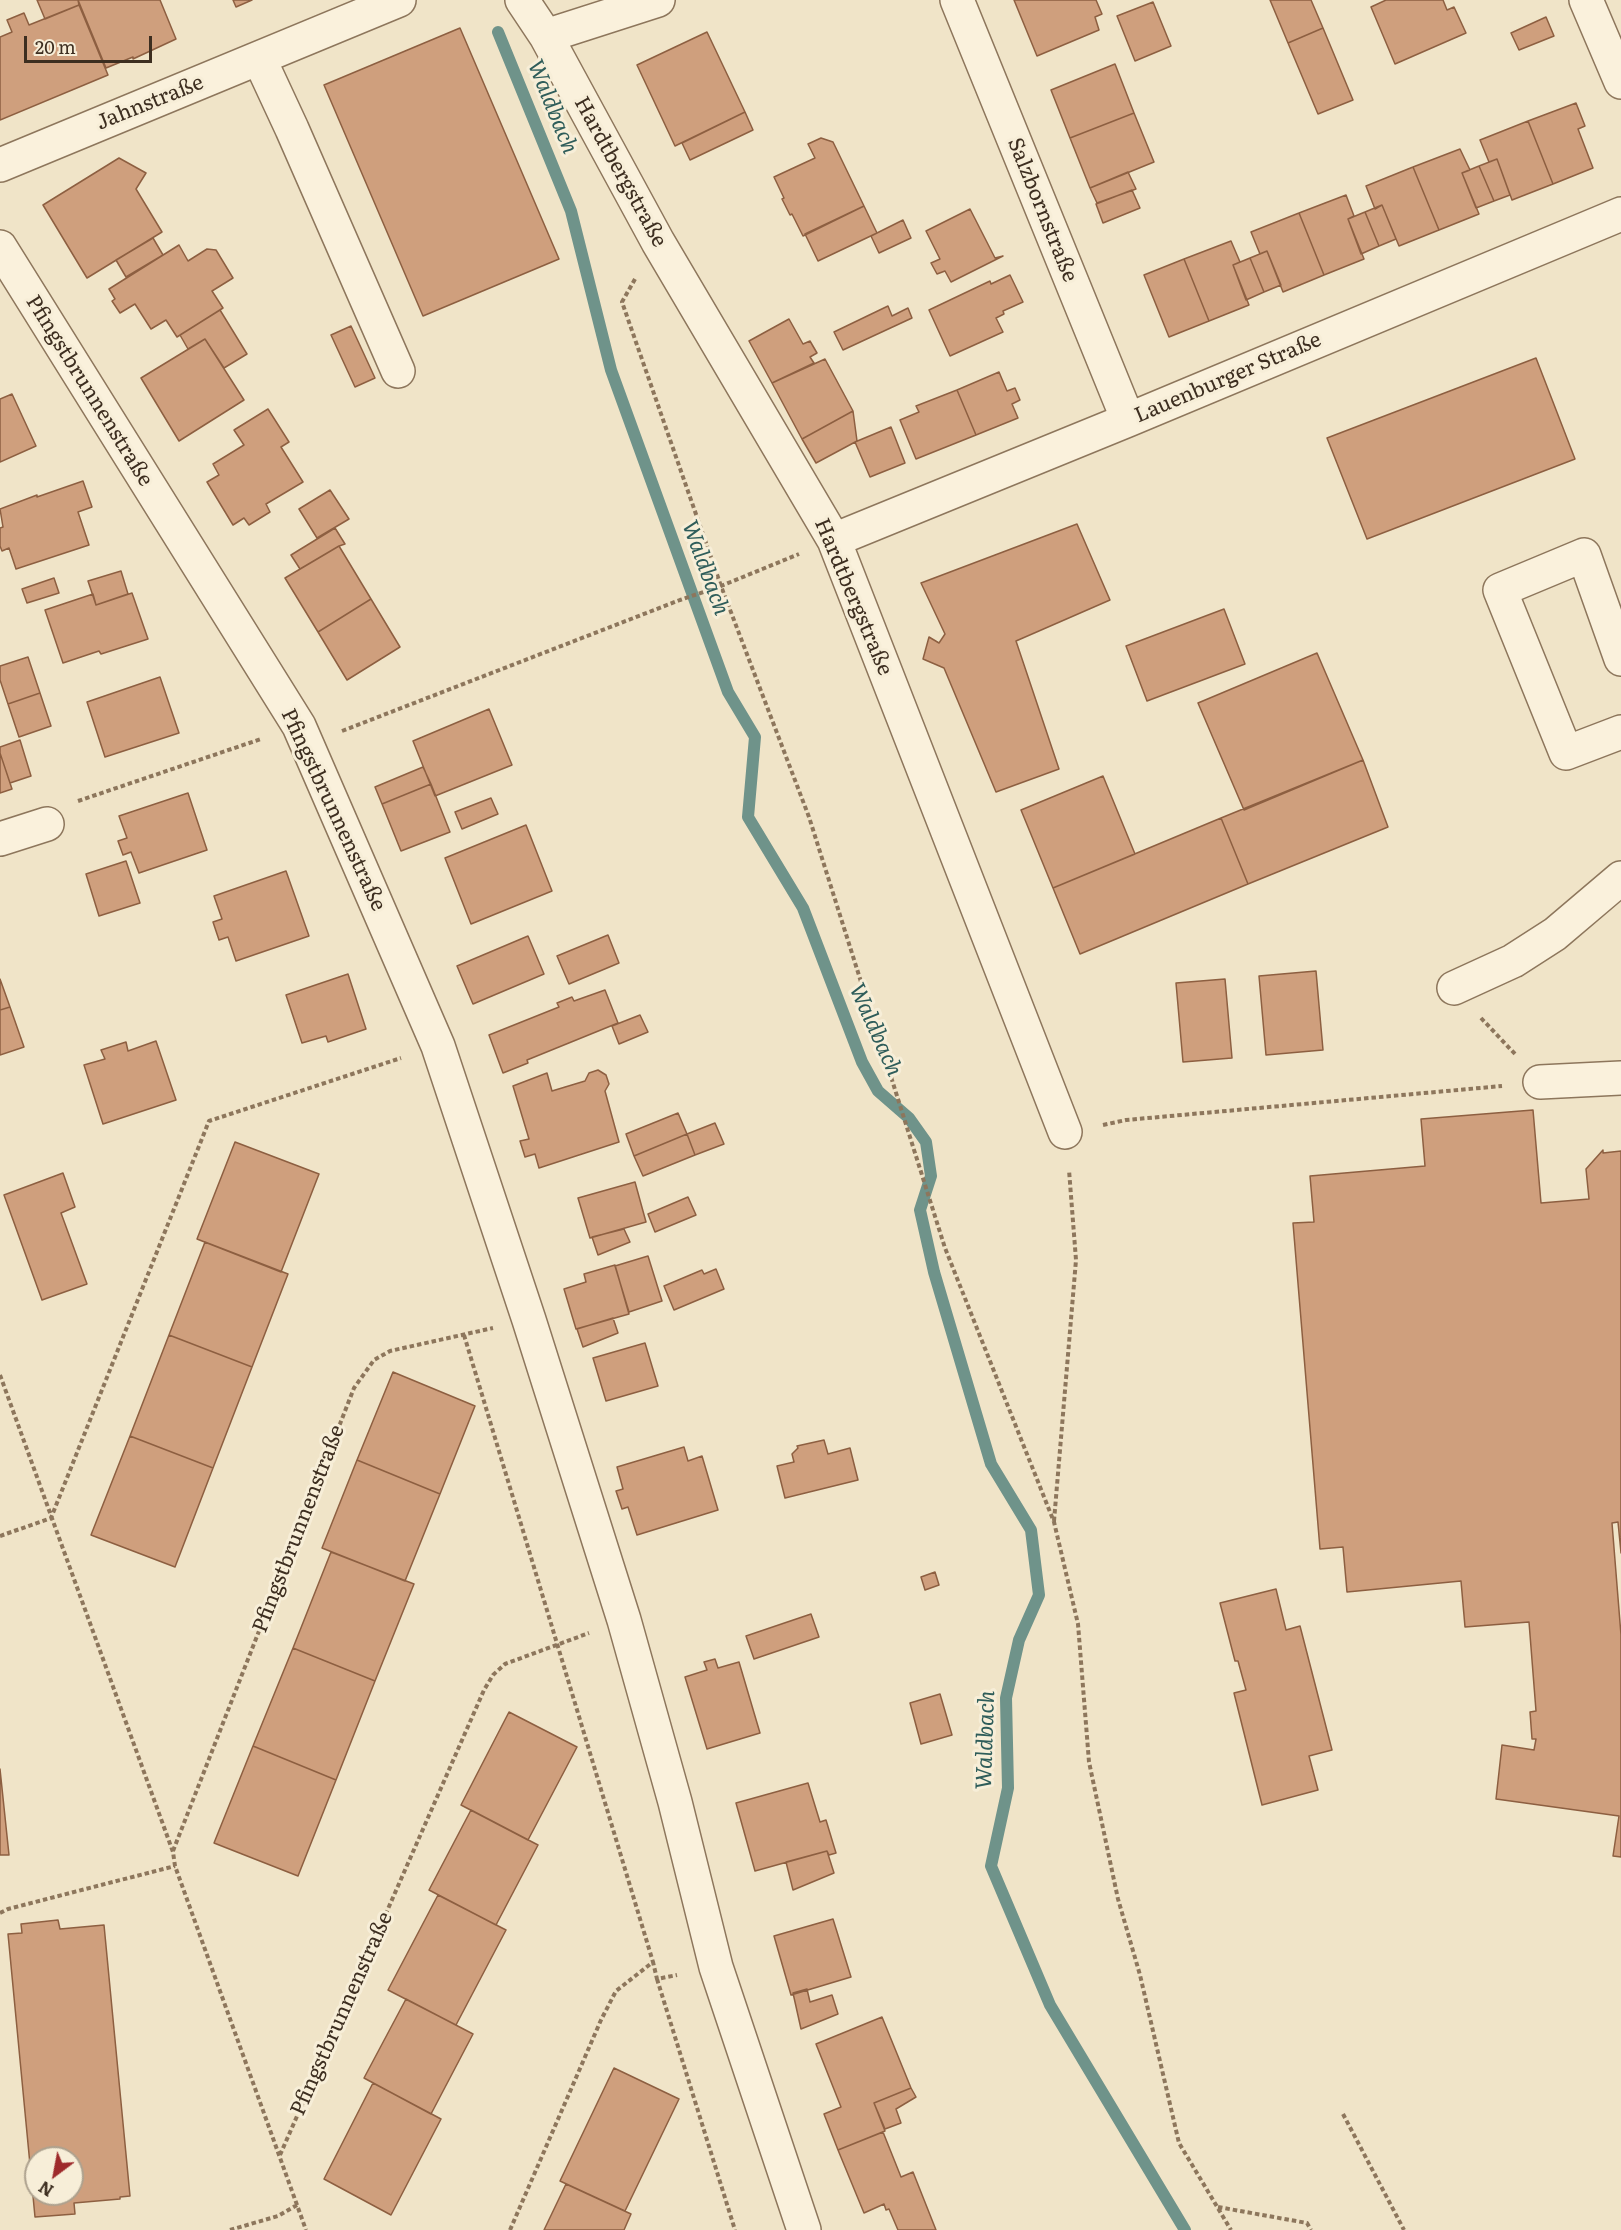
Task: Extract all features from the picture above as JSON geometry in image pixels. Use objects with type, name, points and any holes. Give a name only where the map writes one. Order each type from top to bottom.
[{"type":"street","name":"Jahnstraße","points":[[0,165],[399,0]]},
{"type":"street","name":"Hardtbergstraße","points":[[522,0],[546,36],[658,242],[834,540],[1065,1132]]},
{"type":"street","points":[[546,36],[658,0]]},
{"type":"street","name":"Salzbornstraße","points":[[957,0],[1128,420]]},
{"type":"street","points":[[1586,0],[1621,82]]},
{"type":"street","points":[[258,58],[292,129],[398,370]]},
{"type":"street","name":"Lauenburger Straße","points":[[834,540],[1621,214]]},
{"type":"street","name":"Pfingstbrunnenstraße","points":[[0,247],[303,735],[438,1046],[529,1320],[624,1620],[675,1803],[716,1967],[804,2230]]},
{"type":"street","points":[[1621,659],[1584,555],[1500,590],[1566,753],[1621,732]]},
{"type":"street","points":[[0,839],[47,824]]},
{"type":"street","points":[[1454,988],[1513,960],[1555,934],[1621,878]]},
{"type":"street","points":[[1540,1082],[1621,1078]]},
{"type":"path","points":[[658,242],[621,302],[721,586],[809,817],[945,1248],[1054,1522],[1078,1624],[1089,1762],[1118,1899],[1140,1975],[1179,2143],[1231,2230]]},
{"type":"path","points":[[47,824],[69,804],[303,735],[721,586],[834,540]]},
{"type":"path","points":[[1454,988],[1540,1082]]},
{"type":"path","points":[[0,1536],[51,1518],[209,1121],[438,1046]]},
{"type":"path","points":[[1054,1522],[1076,1260],[1065,1132],[1126,1120],[1540,1082]]},
{"type":"path","name":"Pfingstbrunnenstraße","points":[[173,1852],[354,1388],[374,1360],[390,1351],[529,1320]]},
{"type":"path","points":[[464,1335],[735,2230]]},
{"type":"path","points":[[0,1375],[173,1852],[175,1866],[306,2230]]},
{"type":"path","name":"Pfingstbrunnenstraße","points":[[280,2155],[484,1690],[493,1676],[505,1664],[624,1620]]},
{"type":"path","points":[[0,1913],[175,1866]]},
{"type":"path","points":[[510,2230],[601,2020],[616,1991],[653,1962]]},
{"type":"path","points":[[657,1978],[716,1967]]},
{"type":"path","points":[[1343,2114],[1404,2230]]},
{"type":"path","points":[[230,2230],[278,2216],[297,2205]]},
{"type":"path","points":[[1218,2207],[1307,2223],[1311,2230]]},
{"type":"building","points":[[37,0],[78,0],[79,5],[45,19]]},
{"type":"building","points":[[78,0],[160,0],[176,39],[133,59],[133,57],[106,68]]},
{"type":"building","points":[[233,0],[252,0],[236,7]]},
{"type":"building","points":[[1014,0],[1096,0],[1102,14],[1095,17],[1099,30],[1037,56]]},
{"type":"building","points":[[1270,0],[1311,0],[1323,28],[1288,43]]},
{"type":"building","points":[[1386,0],[1443,0],[1447,10],[1454,7],[1466,33],[1395,64],[1371,7]]},
{"type":"building","points":[[1153,2],[1171,46],[1135,61],[1117,16]]},
{"type":"building","points":[[79,5],[108,75],[0,120],[0,37],[12,32],[7,20],[24,13],[29,25]]},
{"type":"building","points":[[1546,17],[1554,36],[1519,50],[1511,33]]},
{"type":"building","points":[[460,28],[559,259],[423,316],[324,85]]},
{"type":"building","points":[[1323,28],[1353,100],[1318,114],[1288,43]]},
{"type":"building","points":[[707,32],[745,112],[675,146],[637,65]]},
{"type":"building","points":[[1115,64],[1134,113],[1070,138],[1051,90]]},
{"type":"building","points":[[1576,103],[1585,126],[1578,129],[1593,168],[1553,184],[1528,121]]},
{"type":"building","points":[[745,112],[753,130],[690,160],[682,143]]},
{"type":"building","points":[[1134,113],[1154,162],[1090,188],[1070,138]]},
{"type":"building","points":[[1528,121],[1553,184],[1512,200],[1497,159],[1489,162],[1480,140]]},
{"type":"building","points":[[821,138],[833,142],[864,206],[803,236],[782,199],[784,198],[774,177],[815,158],[808,144]]},
{"type":"building","points":[[1460,149],[1470,170],[1462,173],[1479,214],[1439,230],[1413,167]]},
{"type":"building","points":[[119,158],[146,173],[136,189],[162,232],[87,278],[43,205]]},
{"type":"building","points":[[1497,159],[1510,195],[1494,201],[1479,166]]},
{"type":"building","points":[[1479,166],[1494,201],[1476,208],[1462,173]]},
{"type":"building","points":[[1413,167],[1439,230],[1399,246],[1382,205],[1375,209],[1366,186]]},
{"type":"building","points":[[1128,172],[1136,189],[1097,203],[1090,188]]},
{"type":"building","points":[[1132,190],[1140,208],[1103,223],[1096,204]]},
{"type":"building","points":[[1346,195],[1354,216],[1348,219],[1364,259],[1324,275],[1299,213]]},
{"type":"building","points":[[1382,205],[1396,239],[1379,246],[1365,212]]},
{"type":"building","points":[[864,206],[877,233],[818,261],[805,234]]},
{"type":"building","points":[[970,209],[995,258],[1003,256],[951,282],[945,271],[937,274],[931,263],[940,259],[926,231]]},
{"type":"building","points":[[1365,212],[1379,246],[1361,254],[1348,219]]},
{"type":"building","points":[[1299,213],[1324,275],[1283,292],[1267,251],[1260,254],[1251,232]]},
{"type":"building","points":[[903,220],[911,238],[879,253],[871,236]]},
{"type":"building","points":[[153,238],[163,255],[126,277],[116,260]]},
{"type":"building","points":[[1231,241],[1240,262],[1233,265],[1249,305],[1209,321],[1184,259]]},
{"type":"building","points":[[179,245],[188,261],[207,249],[216,250],[233,278],[212,291],[223,308],[177,337],[166,320],[151,329],[135,304],[120,313],[112,301],[115,299],[109,289]]},
{"type":"building","points":[[1267,251],[1281,285],[1264,292],[1250,258]]},
{"type":"building","points":[[1250,258],[1264,292],[1246,300],[1233,265]]},
{"type":"building","points":[[1184,259],[1209,321],[1169,337],[1144,275]]},
{"type":"building","points":[[1010,275],[1023,302],[1003,311],[1004,314],[996,318],[1003,332],[950,356],[929,310],[990,281],[991,284]]},
{"type":"building","points":[[888,306],[892,316],[908,308],[912,318],[843,350],[834,332]]},
{"type":"building","points":[[220,310],[247,354],[224,368],[205,339],[188,349],[180,335]]},
{"type":"building","points":[[789,319],[803,344],[810,341],[817,353],[810,357],[814,363],[772,383],[749,341]]},
{"type":"building","points":[[351,326],[375,378],[355,387],[331,335]]},
{"type":"building","points":[[205,339],[244,400],[179,441],[141,378]]},
{"type":"building","points":[[1536,358],[1575,459],[1367,539],[1327,438]]},
{"type":"building","points":[[825,359],[853,411],[802,439],[772,383]]},
{"type":"building","points":[[999,372],[1007,391],[1015,388],[1020,400],[1012,404],[1018,418],[976,435],[957,390]]},
{"type":"building","points":[[957,390],[976,435],[916,459],[900,420],[919,412],[916,406]]},
{"type":"building","points":[[12,394],[36,446],[0,462],[0,399]]},
{"type":"building","points":[[268,409],[289,442],[281,447],[303,482],[266,504],[270,512],[249,525],[244,518],[233,525],[207,482],[219,475],[213,464],[244,445],[234,430]]},
{"type":"building","points":[[853,411],[857,441],[816,463],[802,439]]},
{"type":"building","points":[[891,427],[905,463],[870,477],[855,442]]},
{"type":"building","points":[[83,481],[92,507],[78,512],[89,545],[16,569],[9,548],[2,551],[0,546],[0,528],[3,527],[0,509]]},
{"type":"building","points":[[330,490],[349,519],[317,538],[299,509]]},
{"type":"building","points":[[1077,524],[1110,600],[1016,641],[1059,769],[996,792],[944,668],[923,659],[929,637],[939,643],[945,634],[921,583]]},
{"type":"building","points":[[335,528],[345,544],[300,569],[291,555]]},
{"type":"building","points":[[339,546],[371,599],[318,632],[285,578]]},
{"type":"building","points":[[121,571],[128,594],[96,605],[88,581]]},
{"type":"building","points":[[54,578],[59,593],[27,603],[22,589]]},
{"type":"building","points":[[132,593],[148,639],[63,663],[45,610],[93,594],[96,605]]},
{"type":"building","points":[[371,599],[400,647],[347,680],[318,632]]},
{"type":"building","points":[[1224,609],[1245,664],[1147,701],[1126,646]]},
{"type":"building","points":[[1317,653],[1363,760],[1244,810],[1198,703]]},
{"type":"building","points":[[28,657],[40,693],[8,704],[0,680],[0,666]]},
{"type":"building","points":[[160,677],[179,733],[105,757],[87,702]]},
{"type":"building","points":[[40,693],[51,726],[19,737],[8,704]]},
{"type":"building","points":[[489,709],[512,765],[435,796],[413,741]]},
{"type":"building","points":[[20,740],[31,776],[10,783],[0,747]]},
{"type":"building","points":[[0,753],[12,789],[0,793]]},
{"type":"building","points":[[1363,760],[1388,827],[1248,884],[1221,818]]},
{"type":"building","points":[[423,767],[431,784],[382,804],[375,787]]},
{"type":"building","points":[[1103,776],[1135,854],[1053,888],[1021,810]]},
{"type":"building","points":[[431,784],[450,832],[401,851],[382,804]]},
{"type":"building","points":[[188,793],[207,850],[139,873],[131,852],[123,855],[118,841],[127,838],[119,816]]},
{"type":"building","points":[[491,798],[498,814],[462,829],[455,812]]},
{"type":"building","points":[[1221,818],[1248,884],[1080,954],[1053,888]]},
{"type":"building","points":[[526,825],[552,891],[471,924],[445,858]]},
{"type":"building","points":[[126,861],[140,903],[99,916],[86,874]]},
{"type":"building","points":[[286,871],[309,936],[236,961],[228,937],[219,940],[213,922],[222,919],[214,896]]},
{"type":"building","points":[[608,935],[619,963],[569,984],[557,956]]},
{"type":"building","points":[[528,936],[544,974],[473,1004],[457,966]]},
{"type":"building","points":[[1316,971],[1323,1050],[1266,1055],[1259,976]]},
{"type":"building","points":[[348,974],[366,1029],[328,1042],[326,1036],[302,1043],[286,995]]},
{"type":"building","points":[[0,979],[10,1007],[0,1010]]},
{"type":"building","points":[[1225,979],[1232,1058],[1183,1062],[1176,983]]},
{"type":"building","points":[[605,990],[618,1023],[527,1060],[528,1063],[503,1073],[489,1035],[559,1007],[557,1003],[572,997],[574,1001]]},
{"type":"building","points":[[10,1007],[24,1047],[0,1055],[0,1010]]},
{"type":"building","points":[[640,1015],[648,1032],[619,1044],[612,1026]]},
{"type":"building","points":[[156,1041],[176,1100],[103,1124],[84,1065],[105,1059],[101,1050],[126,1042],[128,1051]]},
{"type":"building","points":[[598,1070],[606,1075],[609,1084],[605,1091],[619,1142],[539,1168],[535,1154],[525,1157],[520,1141],[529,1139],[513,1086],[547,1073],[552,1091],[585,1081],[589,1073]]},
{"type":"building","points":[[1533,1110],[1541,1203],[1589,1199],[1586,1169],[1603,1150],[1603,1153],[1621,1151],[1621,1553],[1618,1522],[1612,1523],[1621,1635],[1621,1857],[1613,1856],[1619,1816],[1496,1799],[1502,1745],[1534,1750],[1536,1739],[1532,1739],[1530,1712],[1536,1711],[1529,1622],[1465,1627],[1461,1581],[1347,1592],[1343,1547],[1320,1549],[1293,1223],[1314,1222],[1310,1176],[1425,1166],[1421,1119]]},
{"type":"building","points":[[678,1113],[687,1134],[634,1156],[626,1134]]},
{"type":"building","points":[[715,1123],[724,1144],[695,1155],[687,1134]]},
{"type":"building","points":[[687,1134],[695,1155],[643,1176],[634,1156]]},
{"type":"building","points":[[235,1142],[319,1174],[281,1272],[197,1239]]},
{"type":"building","points":[[63,1173],[75,1207],[61,1213],[87,1284],[42,1300],[4,1195]]},
{"type":"building","points":[[635,1182],[646,1222],[590,1238],[578,1198]]},
{"type":"building","points":[[688,1197],[696,1215],[655,1232],[648,1214]]},
{"type":"building","points":[[624,1229],[630,1242],[598,1255],[592,1237]]},
{"type":"building","points":[[205,1242],[288,1274],[252,1367],[169,1335]]},
{"type":"building","points":[[648,1256],[662,1301],[629,1312],[615,1266]]},
{"type":"building","points":[[615,1265],[629,1314],[576,1329],[564,1289],[586,1282],[584,1274]]},
{"type":"building","points":[[716,1269],[724,1289],[674,1310],[664,1286],[702,1270],[704,1274]]},
{"type":"building","points":[[613,1318],[618,1333],[583,1347],[577,1329]]},
{"type":"building","points":[[169,1335],[252,1367],[213,1468],[130,1436]]},
{"type":"building","points":[[645,1343],[658,1386],[606,1401],[593,1358]]},
{"type":"building","points":[[393,1372],[475,1406],[440,1494],[357,1460]]},
{"type":"building","points":[[130,1436],[213,1468],[175,1567],[91,1535]]},
{"type":"building","points":[[824,1440],[828,1454],[850,1448],[858,1480],[785,1498],[777,1466],[794,1462],[792,1454],[798,1448],[797,1446]]},
{"type":"building","points":[[684,1447],[688,1461],[702,1456],[718,1510],[637,1535],[628,1507],[622,1509],[616,1491],[623,1489],[617,1467]]},
{"type":"building","points":[[357,1460],[440,1494],[405,1581],[322,1548]]},
{"type":"building","points":[[331,1552],[414,1584],[375,1681],[293,1648]]},
{"type":"building","points":[[935,1572],[939,1585],[925,1590],[921,1577]]},
{"type":"building","points":[[1276,1589],[1286,1630],[1300,1626],[1332,1750],[1309,1756],[1318,1790],[1262,1805],[1234,1693],[1246,1690],[1238,1661],[1235,1661],[1220,1603]]},
{"type":"building","points":[[811,1614],[819,1637],[754,1659],[746,1636]]},
{"type":"building","points":[[293,1648],[375,1681],[336,1780],[253,1746]]},
{"type":"building","points":[[715,1659],[718,1668],[739,1662],[760,1733],[707,1749],[685,1677],[707,1670],[704,1662]]},
{"type":"building","points":[[940,1694],[952,1735],[921,1744],[910,1703]]},
{"type":"building","points":[[509,1712],[577,1747],[528,1840],[461,1805]]},
{"type":"building","points":[[253,1746],[336,1780],[298,1876],[214,1843]]},
{"type":"building","points":[[0,1769],[9,1855],[0,1855]]},
{"type":"building","points":[[808,1783],[820,1822],[826,1820],[836,1853],[829,1855],[827,1851],[755,1871],[736,1803]]},
{"type":"building","points":[[471,1810],[538,1845],[496,1925],[429,1890]]},
{"type":"building","points":[[827,1851],[834,1873],[793,1890],[786,1862]]},
{"type":"building","points":[[438,1895],[506,1930],[456,2025],[388,1990]]},
{"type":"building","points":[[833,1919],[851,1977],[791,1995],[774,1936]]},
{"type":"building","points":[[58,1920],[60,1929],[104,1925],[130,2196],[84,2202],[84,2146],[28,2146],[8,1934],[22,1933],[21,1924]]},
{"type":"building","points":[[807,1989],[810,2002],[832,1995],[838,2014],[801,2029],[793,1993]]},
{"type":"building","points":[[406,1999],[473,2034],[431,2114],[364,2078]]},
{"type":"building","points":[[882,2017],[911,2088],[874,2103],[885,2131],[838,2150],[824,2114],[841,2107],[816,2044]]},
{"type":"building","points":[[614,2068],[679,2099],[625,2211],[560,2181]]},
{"type":"building","points":[[373,2083],[441,2119],[391,2215],[324,2179]]},
{"type":"building","points":[[911,2088],[916,2097],[896,2109],[901,2123],[885,2129],[874,2103]]},
{"type":"building","points":[[883,2132],[901,2177],[913,2172],[936,2230],[898,2230],[889,2209],[886,2210],[884,2204],[864,2213],[838,2150]]},
{"type":"building","points":[[566,2184],[631,2214],[624,2230],[544,2230]]},
{"type":"building","points":[[34,2206],[74,2206],[75,2214],[35,2217]]},
{"type":"waterway","name":"Waldbach","points":[[498,32],[571,211],[611,370],[728,692],[755,737],[748,817],[803,908],[862,1062],[878,1091],[909,1118],[926,1142],[931,1176],[920,1210],[934,1272],[991,1464],[1031,1530],[1039,1595],[1019,1640],[1006,1698],[1008,1788],[991,1866],[1050,2005],[1185,2230]]}]
